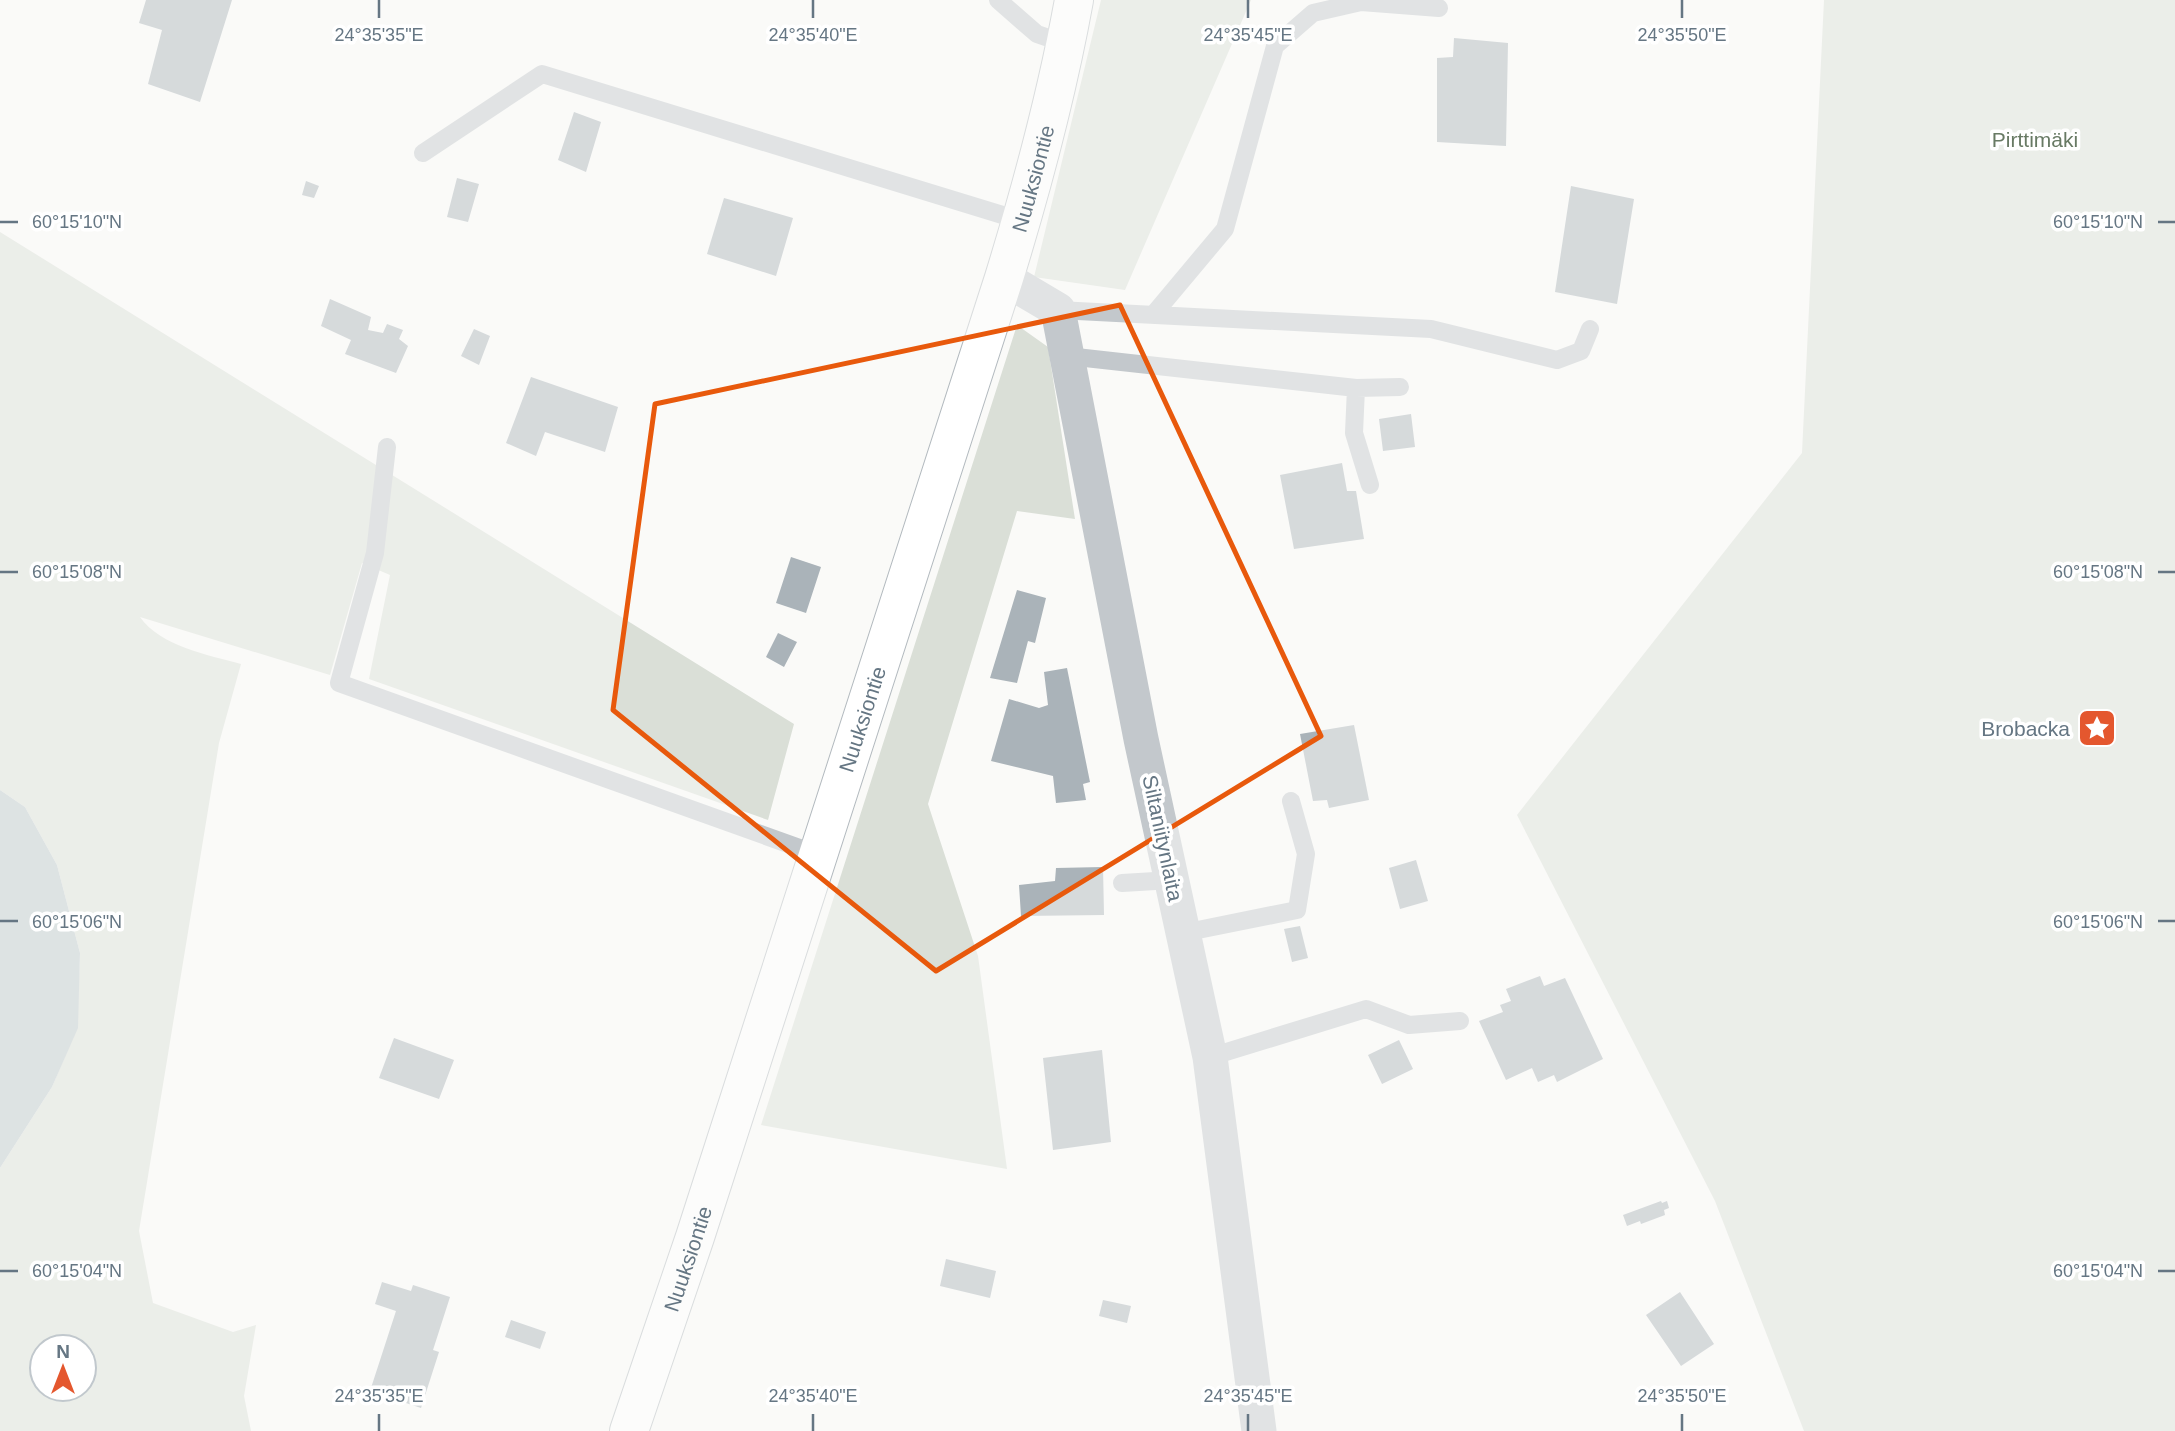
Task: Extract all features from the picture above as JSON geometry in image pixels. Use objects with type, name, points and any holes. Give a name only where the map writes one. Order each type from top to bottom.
[{"type":"street","name":"Nuuksiontie","points":[[629,1431],[695,1237],[1004,278],[1066,44],[1074,0]]},
{"type":"street","points":[[1004,278],[1058,310]]},
{"type":"street","name":"Siltaniitynlaita","points":[[1058,310],[1141,739],[1210,1056],[1259,1431]]},
{"type":"lane","points":[[998,0],[1037,34],[1066,44]]},
{"type":"lane","points":[[1153,315],[1225,229],[1275,46],[1313,13],[1361,2],[1439,8]]},
{"type":"lane","points":[[423,152],[542,74],[1021,221]]},
{"type":"lane","points":[[1058,310],[1431,329],[1557,360],[1581,351],[1590,329]]},
{"type":"lane","points":[[1067,356],[1356,388],[1400,387]]},
{"type":"lane","points":[[1356,388],[1354,433],[1370,485]]},
{"type":"lane","points":[[387,447],[375,553],[339,683],[819,855]]},
{"type":"lane","points":[[1183,933],[1297,910],[1306,855],[1291,801]]},
{"type":"lane","points":[[1122,883],[1172,880]]},
{"type":"lane","points":[[1210,1056],[1366,1009],[1409,1025],[1460,1021]]},
{"type":"highlighted area","points":[[1120,305],[1321,736],[936,971],[613,710],[655,404]]},
{"type":"green space","points":[[1101,0],[1251,0],[1125,290],[1034,277]]},
{"type":"green space","name":"Pirttimäki","points":[[1824,0],[2175,0],[2175,1431],[1804,1431],[1715,1201],[1517,815],[1802,453]]},
{"type":"green space","points":[[0,232],[794,724],[768,820],[369,679],[390,575],[362,563],[330,675],[140,617],[149,627],[172,642],[241,664],[219,743],[139,1231],[153,1303],[233,1332],[256,1325],[244,1396],[251,1431],[0,1431],[0,1168],[52,1087],[77,1028],[80,953],[57,865],[25,807],[0,790]]},
{"type":"green space","points":[[1017,325],[1048,347],[1075,519],[1017,511],[928,804],[978,956],[1007,1169],[761,1125]]},
{"type":"shaded area","points":[[0,790],[25,807],[57,865],[80,953],[78,1028],[52,1087],[0,1168]]},
{"type":"building","points":[[146,0],[232,0],[200,102],[148,84],[162,30],[139,23]]},
{"type":"building","points":[[1454,38],[1508,43],[1506,146],[1437,142],[1437,58],[1453,57]]},
{"type":"building","points":[[574,112],[601,122],[586,172],[558,160]]},
{"type":"building","points":[[457,178],[479,184],[468,222],[447,217]]},
{"type":"building","points":[[306,181],[319,186],[314,198],[302,195]]},
{"type":"building","points":[[1571,186],[1634,199],[1617,304],[1555,292]]},
{"type":"building","points":[[724,198],[793,218],[776,276],[707,254]]},
{"type":"building","points":[[330,299],[371,317],[368,330],[383,333],[387,324],[403,330],[399,339],[408,346],[396,373],[345,354],[351,340],[321,326]]},
{"type":"building","points":[[474,329],[490,336],[479,365],[461,356]]},
{"type":"building","points":[[531,377],[618,407],[605,452],[545,432],[536,456],[506,443]]},
{"type":"building","points":[[1411,414],[1415,447],[1383,451],[1379,419]]},
{"type":"building","points":[[1342,463],[1347,491],[1356,491],[1364,539],[1294,549],[1280,475]]},
{"type":"building","points":[[791,557],[821,567],[806,613],[776,603]]},
{"type":"building","points":[[1017,590],[1046,598],[1035,643],[1028,641],[1017,683],[990,678]]},
{"type":"building","points":[[778,633],[797,642],[784,667],[766,657]]},
{"type":"building","points":[[1067,668],[1090,782],[1083,784],[1086,800],[1056,803],[1053,776],[991,761],[1009,699],[1039,708],[1048,705],[1044,672]]},
{"type":"building","points":[[1354,725],[1369,800],[1329,808],[1327,800],[1313,801],[1300,734]]},
{"type":"building","points":[[1416,860],[1428,901],[1400,909],[1389,868]]},
{"type":"building","points":[[1103,867],[1104,915],[1021,916],[1019,885],[1055,881],[1056,868]]},
{"type":"building","points":[[1300,926],[1308,958],[1292,962],[1284,929]]},
{"type":"building","points":[[1540,976],[1544,986],[1565,978],[1603,1059],[1557,1082],[1554,1075],[1538,1082],[1532,1068],[1506,1080],[1479,1021],[1503,1012],[1500,1005],[1511,1001],[1506,989]]},
{"type":"building","points":[[394,1038],[454,1060],[439,1099],[379,1078]]},
{"type":"building","points":[[1399,1040],[1413,1069],[1382,1084],[1368,1055]]},
{"type":"building","points":[[1102,1050],[1111,1142],[1053,1150],[1043,1058]]},
{"type":"building","points":[[1667,1201],[1669,1208],[1664,1210],[1665,1215],[1627,1226],[1623,1215]]},
{"type":"building","points":[[946,1259],[996,1271],[990,1298],[940,1286]]},
{"type":"building","points":[[382,1282],[411,1291],[413,1285],[450,1297],[433,1350],[439,1352],[421,1408],[370,1391],[396,1311],[375,1304]]},
{"type":"building","points":[[1680,1292],[1714,1344],[1681,1366],[1646,1315]]},
{"type":"building","points":[[1103,1300],[1131,1306],[1127,1323],[1099,1316]]},
{"type":"building","points":[[511,1320],[546,1332],[540,1349],[505,1337]]},
{"type":"place","name":"Brobacka","points":[[2097,728]]}]
